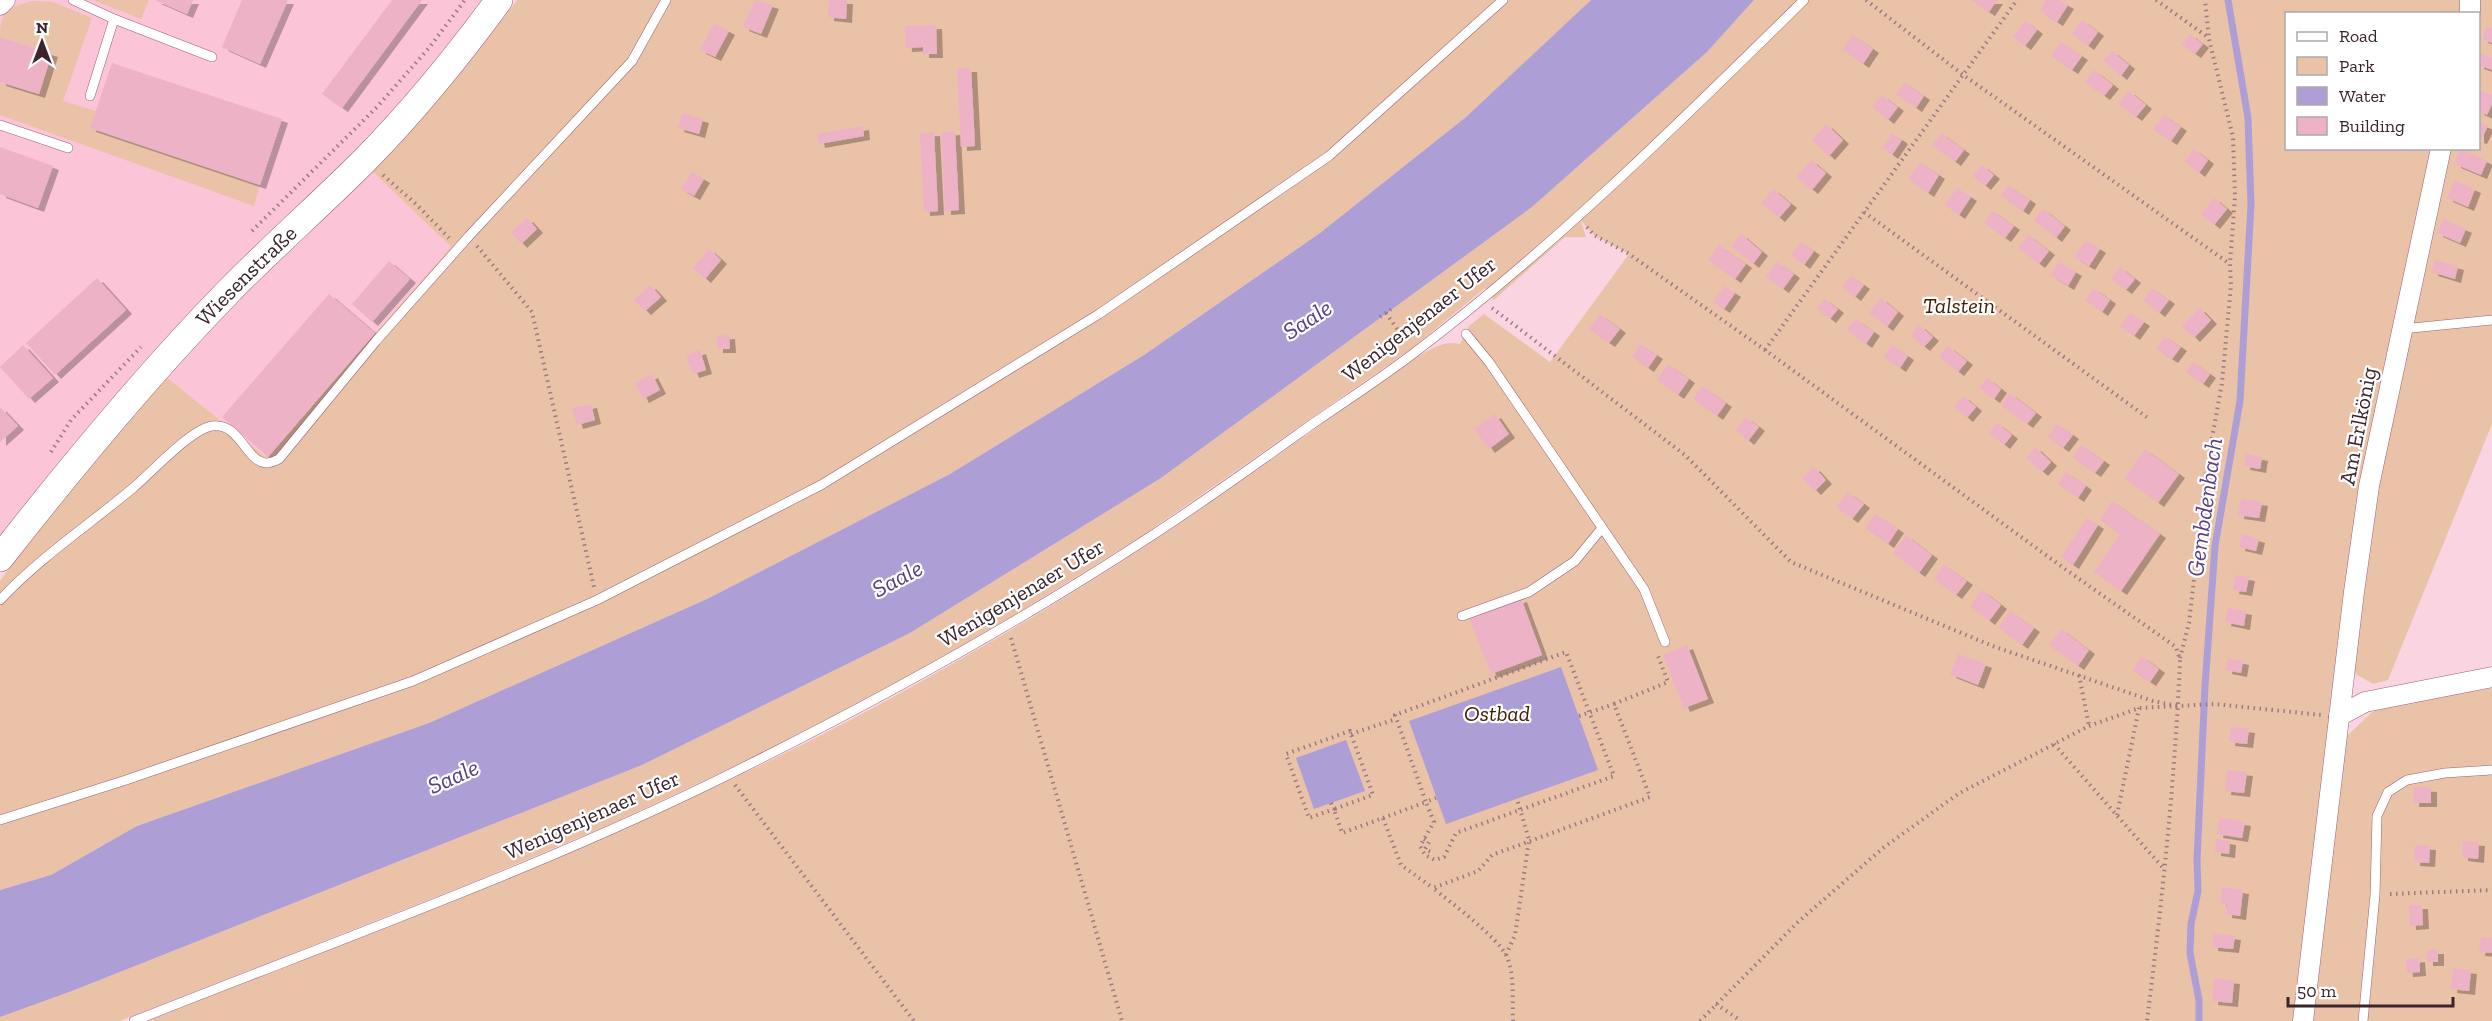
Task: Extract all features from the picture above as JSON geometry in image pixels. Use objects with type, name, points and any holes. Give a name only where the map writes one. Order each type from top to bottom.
[{"type":"street","points":[[0,5],[5,0]]},
{"type":"street","name":"Wiesenstraße","points":[[0,558],[147,377],[226,294],[365,160],[452,64],[500,0]]},
{"type":"street","name":"Am Erlkönig","points":[[2303,1021],[2369,486],[2441,150]]},
{"type":"street","points":[[2339,716],[2366,702],[2492,677]]},
{"type":"lane","points":[[73,0],[114,19],[212,57]]},
{"type":"lane","points":[[0,600],[134,487],[176,447],[210,426],[222,426],[239,437],[256,459],[267,464],[279,459],[376,341],[469,236],[632,61],[666,0]]},
{"type":"lane","points":[[0,820],[126,780],[413,681],[597,600],[821,485],[1098,314],[1329,156],[1503,0]]},
{"type":"lane","name":"Wenigenjenaer Ufer","points":[[134,1021],[487,882],[613,829],[728,775],[881,698],[1008,625],[1145,541],[1414,353],[1575,220],[1804,0]]},
{"type":"lane","points":[[90,96],[114,19]]},
{"type":"lane","points":[[0,125],[68,148]]},
{"type":"lane","points":[[2402,329],[2492,320]]},
{"type":"lane","points":[[1466,334],[1489,362],[1644,589],[1665,642]]},
{"type":"lane","points":[[1462,616],[1529,592],[1575,561],[1602,528]]},
{"type":"lane","points":[[2363,1021],[2375,895],[2378,816],[2388,792],[2407,780],[2445,773],[2492,770]]},
{"type":"path","points":[[1866,0],[1962,74],[2230,264]]},
{"type":"path","points":[[1765,350],[2017,0]]},
{"type":"path","points":[[2156,0],[2209,39]]},
{"type":"path","points":[[2147,1021],[2165,870],[2180,660],[2189,623],[2207,466],[2222,383],[2231,285],[2230,264],[2235,196],[2233,137],[2209,39],[2205,0]]},
{"type":"path","points":[[365,160],[417,205],[459,248]]},
{"type":"path","points":[[1864,212],[2148,418]]},
{"type":"path","points":[[1580,220],[1594,235],[1629,254],[1765,350],[2176,647],[2180,660]]},
{"type":"path","points":[[469,236],[532,312],[597,600]]},
{"type":"path","points":[[1480,299],[1685,455],[1791,562],[1995,647],[2153,701],[2178,706]]},
{"type":"path","points":[[1380,317],[1391,309]]},
{"type":"path","points":[[1386,313],[1414,353]]},
{"type":"path","points":[[1008,625],[1122,1021]]},
{"type":"path","points":[[1579,716],[1668,682],[1655,646],[1665,642]]},
{"type":"path","points":[[1566,652],[1589,713],[1614,776],[1456,833],[1444,857],[1435,860],[1425,855],[1420,846],[1434,822],[1395,715],[1566,652]]},
{"type":"path","points":[[2079,675],[2089,726]]},
{"type":"path","points":[[1433,888],[1478,871],[1492,855],[1650,797],[1614,704]]},
{"type":"path","points":[[1700,1021],[1798,922],[1883,848],[1958,794],[2089,726],[2139,708],[2215,704],[2339,716]]},
{"type":"path","points":[[2117,815],[2139,708]]},
{"type":"path","points":[[1351,734],[1396,719]]},
{"type":"path","points":[[1350,731],[1373,795],[1334,809],[1309,818],[1286,754],[1350,731]]},
{"type":"path","points":[[2054,744],[2165,870]]},
{"type":"path","points":[[728,775],[914,1021]]},
{"type":"path","points":[[1331,803],[1342,833],[1436,798]]},
{"type":"path","points":[[1506,955],[1515,935],[1529,840],[1517,799]]},
{"type":"path","points":[[1383,818],[1401,865],[1433,888],[1486,934],[1506,955],[1511,971],[1513,1021]]},
{"type":"path","points":[[1424,839],[1429,842],[1425,849],[1431,852]]},
{"type":"path","points":[[2375,895],[2492,890]]},
{"type":"path","points":[[1716,1004],[1741,1021]]},
{"type":"shaded area","points":[[0,0],[485,0],[461,32],[360,149],[213,290],[145,360],[0,540]]},
{"type":"shaded area","points":[[371,170],[451,247],[266,457],[165,376],[243,293]]},
{"type":"green space","points":[[93,0],[149,0],[141,19]]},
{"type":"green space","points":[[517,0],[1591,0],[1466,117],[1320,233],[1144,355],[950,474],[707,599],[429,723],[137,826],[51,875],[0,890],[0,581],[66,491],[165,376],[266,457],[451,247],[371,170],[464,69]]},
{"type":"green space","points":[[1754,0],[2492,0],[2492,424],[2388,680],[2373,684],[2354,673],[2347,736],[2372,712],[2386,706],[2492,688],[2492,1021],[148,1021],[428,910],[613,833],[704,792],[884,702],[1019,626],[1118,564],[1218,497],[1417,357],[1443,344],[1460,344],[1469,326],[1484,314],[1550,362],[1629,254],[1594,235],[1581,221],[1586,237],[1565,237],[1494,300],[1485,288],[1411,349],[1142,536],[992,629],[878,693],[742,763],[611,824],[474,882],[120,1021],[0,1021],[0,1017],[72,991],[642,765],[910,633],[1161,478],[1532,207],[1707,52]]},
{"type":"green space","points":[[33,1],[53,2],[92,18],[63,101],[96,111],[91,128],[260,185],[254,206],[0,115],[0,82],[39,94],[52,53],[0,37],[4,16],[12,8]]},
{"type":"water","name":"Saale","points":[[1591,0],[1754,0],[1707,52],[1532,207],[1161,478],[910,633],[642,765],[72,991],[0,1017],[0,890],[51,875],[137,826],[429,723],[707,599],[950,474],[1144,355],[1320,233],[1466,117]]},
{"type":"water","points":[[1561,667],[1598,770],[1446,824],[1409,721]]},
{"type":"water","points":[[1346,740],[1365,791],[1314,809],[1296,758]]},
{"type":"building","points":[[155,0],[193,0],[187,14]]},
{"type":"building","points":[[242,0],[288,0],[260,64],[222,47]]},
{"type":"building","points":[[392,0],[422,0],[342,108],[322,94]]},
{"type":"building","points":[[755,0],[773,5],[761,34],[743,27]]},
{"type":"building","points":[[829,0],[847,0],[846,19],[828,17]]},
{"type":"building","points":[[1971,0],[1997,0],[1989,12]]},
{"type":"building","points":[[2046,0],[2059,0],[2068,5],[2057,22],[2040,11]]},
{"type":"building","points":[[2082,20],[2098,32],[2088,46],[2072,34]]},
{"type":"building","points":[[2025,21],[2037,30],[2025,46],[2013,37]]},
{"type":"building","points":[[714,23],[729,31],[715,57],[700,50]]},
{"type":"building","points":[[936,25],[937,54],[923,54],[923,47],[906,48],[905,26]]},
{"type":"building","points":[[2487,26],[2492,28],[2492,43],[2482,39]]},
{"type":"building","points":[[2190,34],[2203,44],[2195,54],[2182,45]]},
{"type":"building","points":[[1853,35],[1873,49],[1863,64],[1842,49]]},
{"type":"building","points":[[0,37],[52,53],[39,94],[0,82]]},
{"type":"building","points":[[2061,42],[2082,56],[2072,70],[2051,56]]},
{"type":"building","points":[[2112,51],[2129,65],[2121,76],[2103,61]]},
{"type":"building","points":[[2480,53],[2492,58],[2492,70],[2480,66]]},
{"type":"building","points":[[112,63],[282,119],[260,185],[90,128]]},
{"type":"building","points":[[957,68],[971,68],[975,146],[961,147]]},
{"type":"building","points":[[2094,70],[2113,85],[2104,96],[2085,82]]},
{"type":"building","points":[[1904,82],[1924,96],[1916,108],[1896,94]]},
{"type":"building","points":[[2480,90],[2492,95],[2492,104],[2487,115],[2480,112]]},
{"type":"building","points":[[2129,91],[2146,105],[2136,117],[2119,104]]},
{"type":"building","points":[[1882,95],[1898,107],[1888,120],[1872,107]]},
{"type":"building","points":[[682,113],[703,119],[699,134],[678,128]]},
{"type":"building","points":[[2164,115],[2181,127],[2171,141],[2153,129]]},
{"type":"building","points":[[2480,123],[2488,126],[2480,140]]},
{"type":"building","points":[[1826,124],[1843,140],[1829,156],[1812,140]]},
{"type":"building","points":[[863,126],[864,136],[819,144],[817,134]]},
{"type":"building","points":[[955,131],[959,210],[945,211],[941,132]]},
{"type":"building","points":[[934,132],[938,211],[924,212],[920,133]]},
{"type":"building","points":[[1892,133],[1902,140],[1892,155],[1883,148]]},
{"type":"building","points":[[1941,133],[1964,150],[1955,162],[1932,145]]},
{"type":"building","points":[[0,147],[53,166],[38,208],[0,194]]},
{"type":"building","points":[[2194,149],[2208,160],[2199,173],[2185,162]]},
{"type":"building","points":[[2461,150],[2487,161],[2481,175],[2455,164]]},
{"type":"building","points":[[1811,160],[1826,173],[1812,190],[1796,177]]},
{"type":"building","points":[[1920,162],[1939,175],[1928,193],[1908,179]]},
{"type":"building","points":[[1982,165],[1994,175],[1985,186],[1973,176]]},
{"type":"building","points":[[692,172],[704,179],[694,196],[681,189]]},
{"type":"building","points":[[2454,180],[2475,189],[2468,207],[2447,198]]},
{"type":"building","points":[[2008,185],[2030,200],[2023,211],[2001,196]]},
{"type":"building","points":[[1957,188],[1971,197],[1959,215],[1945,205]]},
{"type":"building","points":[[1773,189],[1791,204],[1779,218],[1761,203]]},
{"type":"building","points":[[2214,198],[2227,209],[2214,225],[2201,214]]},
{"type":"building","points":[[2043,209],[2065,226],[2056,238],[2034,220]]},
{"type":"building","points":[[1993,211],[2014,226],[2005,238],[1984,223]]},
{"type":"building","points":[[527,218],[537,229],[521,244],[511,232]]},
{"type":"building","points":[[2443,219],[2466,229],[2460,243],[2437,233]]},
{"type":"building","points":[[1741,234],[1762,252],[1753,264],[1731,246]]},
{"type":"building","points":[[2028,235],[2049,251],[2039,264],[2018,248]]},
{"type":"building","points":[[2086,240],[2100,249],[2089,266],[2074,257]]},
{"type":"building","points":[[1801,242],[1814,251],[1804,265],[1791,255]]},
{"type":"building","points":[[1719,245],[1746,264],[1735,279],[1708,260]]},
{"type":"building","points":[[709,249],[721,260],[705,279],[693,268]]},
{"type":"building","points":[[2435,260],[2458,266],[2455,279],[2432,272]]},
{"type":"building","points":[[389,261],[410,279],[372,322],[352,304]]},
{"type":"building","points":[[1777,262],[1794,274],[1783,289],[1766,277]]},
{"type":"building","points":[[2059,262],[2076,272],[2068,286],[2050,275]]},
{"type":"building","points":[[2120,267],[2135,279],[2126,290],[2111,279]]},
{"type":"building","points":[[1851,276],[1864,285],[1855,297],[1842,287]]},
{"type":"building","points":[[97,278],[126,310],[55,375],[26,343]]},
{"type":"building","points":[[650,285],[661,297],[645,311],[634,300]]},
{"type":"building","points":[[1724,286],[1735,293],[1724,309],[1713,302]]},
{"type":"building","points":[[2094,288],[2110,300],[2102,312],[2085,300]]},
{"type":"building","points":[[2152,288],[2169,300],[2159,313],[2143,300]]},
{"type":"building","points":[[329,294],[375,333],[268,457],[222,417]]},
{"type":"building","points":[[1881,298],[1898,312],[1887,327],[1869,313]]},
{"type":"building","points":[[1825,299],[1838,309],[1830,319],[1817,309]]},
{"type":"building","points":[[2199,308],[2211,320],[2194,338],[2182,326]]},
{"type":"building","points":[[2130,313],[2144,322],[2134,336],[2120,326]]},
{"type":"building","points":[[1600,314],[1620,329],[1609,343],[1589,329]]},
{"type":"building","points":[[1856,319],[1874,332],[1866,344],[1847,330]]},
{"type":"building","points":[[1919,325],[1933,337],[1924,347],[1911,336]]},
{"type":"building","points":[[729,335],[730,349],[717,349],[717,336]]},
{"type":"building","points":[[2165,336],[2181,347],[2172,359],[2156,349]]},
{"type":"building","points":[[1640,344],[1657,355],[1648,368],[1632,357]]},
{"type":"building","points":[[23,345],[53,378],[29,399],[0,367]]},
{"type":"building","points":[[1892,345],[1908,356],[1900,368],[1884,357]]},
{"type":"building","points":[[1948,346],[1967,361],[1958,372],[1939,357]]},
{"type":"building","points":[[700,350],[706,370],[693,374],[686,355]]},
{"type":"building","points":[[2193,362],[2210,374],[2203,384],[2186,372]]},
{"type":"building","points":[[1668,364],[1689,379],[1678,395],[1657,380]]},
{"type":"building","points":[[652,374],[660,390],[643,399],[635,383]]},
{"type":"building","points":[[1987,378],[2001,389],[1994,399],[1979,388]]},
{"type":"building","points":[[1702,386],[1726,403],[1717,416],[1693,399]]},
{"type":"building","points":[[2010,393],[2036,413],[2027,424],[2001,405]]},
{"type":"building","points":[[1963,396],[1976,407],[1967,418],[1954,407]]},
{"type":"building","points":[[591,404],[595,420],[577,425],[572,408]]},
{"type":"building","points":[[0,407],[18,426],[0,442]]},
{"type":"building","points":[[1495,414],[1509,434],[1489,449],[1474,429]]},
{"type":"building","points":[[1746,417],[1759,427],[1748,441],[1736,430]]},
{"type":"building","points":[[1997,423],[2012,435],[2004,445],[1989,433]]},
{"type":"building","points":[[2057,424],[2073,435],[2063,448],[2047,437]]},
{"type":"building","points":[[2081,445],[2104,461],[2095,473],[2073,458]]},
{"type":"building","points":[[2035,447],[2051,462],[2042,472],[2026,458]]},
{"type":"building","points":[[2145,449],[2179,474],[2158,503],[2124,478]]},
{"type":"building","points":[[2246,454],[2262,457],[2260,469],[2244,466]]},
{"type":"building","points":[[1814,467],[1826,480],[1815,491],[1802,478]]},
{"type":"building","points":[[2066,472],[2086,486],[2078,498],[2058,484]]},
{"type":"building","points":[[1848,492],[1864,504],[1852,519],[1836,507]]},
{"type":"building","points":[[2241,499],[2262,502],[2259,518],[2238,515]]},
{"type":"building","points":[[2112,501],[2160,534],[2121,591],[2094,572],[2120,534],[2100,520]]},
{"type":"building","points":[[1875,514],[1898,529],[1888,544],[1865,528]]},
{"type":"building","points":[[2087,518],[2098,525],[2073,565],[2061,557]]},
{"type":"building","points":[[2242,534],[2259,539],[2256,551],[2239,547]]},
{"type":"building","points":[[1906,535],[1932,555],[1919,573],[1893,553]]},
{"type":"building","points":[[1944,565],[1967,581],[1956,595],[1934,579]]},
{"type":"building","points":[[2236,575],[2249,577],[2246,592],[2233,590]]},
{"type":"building","points":[[1982,590],[2001,605],[1989,621],[1970,606]]},
{"type":"building","points":[[1521,598],[1542,655],[1491,674],[1469,617]]},
{"type":"building","points":[[2228,608],[2246,611],[2244,626],[2225,622]]},
{"type":"building","points":[[2010,611],[2034,628],[2022,645],[1998,628]]},
{"type":"building","points":[[2061,629],[2089,650],[2078,666],[2049,645]]},
{"type":"building","points":[[1687,645],[1708,699],[1684,708],[1663,655]]},
{"type":"building","points":[[1958,654],[1986,664],[1978,685],[1950,674]]},
{"type":"building","points":[[2142,656],[2159,669],[2150,682],[2132,670]]},
{"type":"building","points":[[2228,658],[2243,661],[2241,673],[2226,670]]},
{"type":"building","points":[[2231,727],[2249,729],[2247,744],[2229,742]]},
{"type":"building","points":[[2227,770],[2247,772],[2244,793],[2225,791]]},
{"type":"building","points":[[2414,787],[2431,788],[2431,803],[2413,803]]},
{"type":"building","points":[[2220,818],[2245,822],[2242,838],[2217,834]]},
{"type":"building","points":[[2216,839],[2230,841],[2229,854],[2215,852]]},
{"type":"building","points":[[2463,841],[2479,842],[2478,859],[2462,857]]},
{"type":"building","points":[[2415,845],[2430,846],[2429,863],[2414,862]]},
{"type":"building","points":[[2222,887],[2243,890],[2240,916],[2226,914],[2227,904],[2220,903]]},
{"type":"building","points":[[2409,905],[2422,905],[2423,925],[2410,926]]},
{"type":"building","points":[[2213,933],[2235,936],[2233,949],[2212,947]]},
{"type":"building","points":[[2481,937],[2492,938],[2492,953],[2479,952]]},
{"type":"building","points":[[2427,950],[2438,950],[2438,962],[2427,962]]},
{"type":"building","points":[[2419,958],[2420,972],[2407,973],[2406,960]]},
{"type":"building","points":[[2453,968],[2471,970],[2469,991],[2451,989]]},
{"type":"building","points":[[2214,978],[2234,980],[2232,1003],[2212,1001]]},
{"type":"waterway","name":"Gembdenbach","points":[[2199,1021],[2199,1000],[2190,953],[2191,924],[2198,891],[2197,860],[2205,686],[2215,546],[2240,401],[2251,205],[2248,118],[2228,0]]},
{"type":"park label","name":"Talstein","points":[[1959,305]]},
{"type":"park label","name":"Ostbad","points":[[1497,713]]}]
